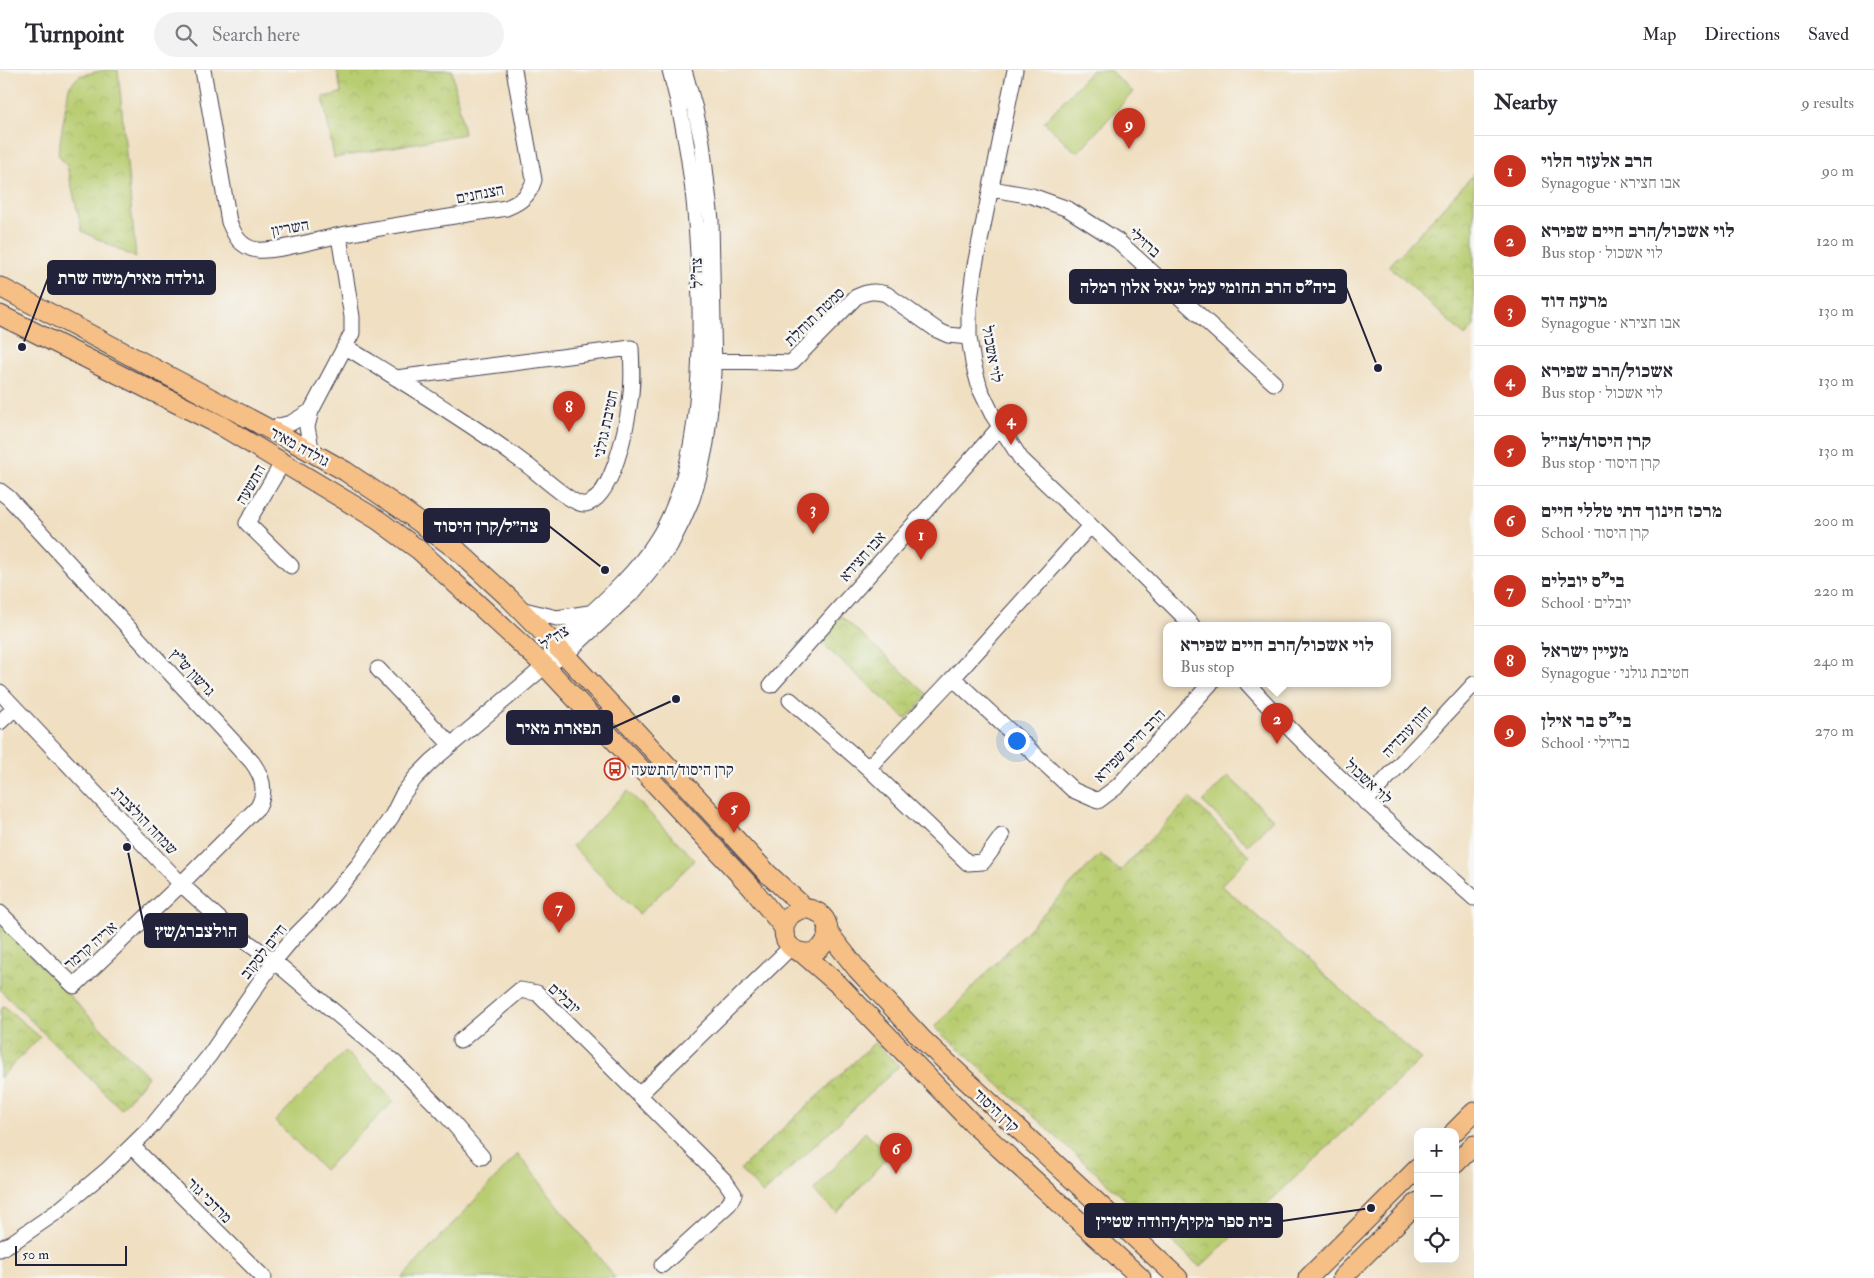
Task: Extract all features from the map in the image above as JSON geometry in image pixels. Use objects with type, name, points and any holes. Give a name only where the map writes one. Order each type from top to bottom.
[{"type":"main road","name":"גולדה מאיר","points":[[0,287],[344,471],[400,508],[450,545],[520,609],[560,650]]},
{"type":"main road","name":"גולדה מאיר","points":[[0,315],[220,425],[378,520],[419,550],[545,666]]},
{"type":"main road","points":[[560,650],[768,874],[806,909]]},
{"type":"main road","points":[[545,666],[752,888],[784,928],[785,939],[796,950],[806,952],[817,950],[824,942],[828,931],[827,925],[821,916],[812,910],[806,909],[792,914],[784,928]]},
{"type":"main road","name":"קרן היסוד","points":[[828,931],[857,969],[923,1040],[1178,1278]]},
{"type":"main road","name":"קרן היסוד","points":[[796,950],[839,985],[971,1122],[1141,1278]]},
{"type":"main road","points":[[1458,1128],[1474,1112]]},
{"type":"main road","points":[[1459,1160],[1474,1145]]},
{"type":"main road","points":[[1308,1278],[1414,1172]]},
{"type":"main road","points":[[1342,1278],[1414,1206]]},
{"type":"street","name":"השריון","points":[[203,70],[230,222],[235,238],[244,245],[257,250],[273,249],[339,236]]},
{"type":"street","name":"הצנחנים","points":[[339,236],[506,208],[524,199],[530,192],[534,180],[514,70]]},
{"type":"street","name":"צה\"ל","points":[[560,650],[635,590],[670,546],[692,499],[704,453],[714,374],[707,360],[697,221],[688,145],[682,112],[670,70]]},
{"type":"street","name":"צה\"ל","points":[[545,666],[590,613],[624,580],[658,539],[679,494],[692,441],[700,373],[707,360],[712,220],[702,142],[684,70]]},
{"type":"street","name":"לוי אשכול","points":[[1016,70],[974,270],[969,308],[969,337],[980,389],[1000,427],[1022,459],[1189,622]]},
{"type":"street","name":"ברזילי","points":[[992,189],[1032,196],[1068,209],[1118,241],[1274,383]]},
{"type":"street","points":[[312,453],[307,426],[311,411],[352,333],[352,317],[339,236]]},
{"type":"street","name":"סמטת תוחלת","points":[[707,360],[791,363],[856,297],[867,292],[878,291],[886,294],[937,330],[948,335],[969,337]]},
{"type":"street","name":"חטיבת גולני","points":[[346,347],[460,419],[526,464],[573,500],[583,504],[592,502],[600,496],[618,455],[625,432],[631,400],[631,348],[396,378]]},
{"type":"street","points":[[268,429],[291,423],[311,411]]},
{"type":"street","name":"אבו חצירא","points":[[771,685],[1000,427]]},
{"type":"street","name":"התשעה","points":[[283,462],[247,523],[291,566]]},
{"type":"street","name":"גרשון ש\"ץ","points":[[0,491],[9,498],[252,762],[259,772],[264,788],[263,798],[258,807],[181,884]]},
{"type":"street","points":[[868,768],[953,678],[1090,526]]},
{"type":"street","points":[[520,609],[557,618],[590,613]]},
{"type":"street","name":"חיים לסקוב","points":[[0,1248],[13,1242],[58,1211],[107,1170],[152,1126],[209,1056],[274,961],[360,863],[415,778],[451,745],[545,666]]},
{"type":"street","points":[[378,669],[451,745]]},
{"type":"street","name":"הרב חיים שפירא","points":[[953,678],[1073,790],[1098,801],[1118,786],[1207,687]]},
{"type":"street","name":"חזון עובדיה","points":[[1364,802],[1474,684]]},
{"type":"street","name":"לוי אשכול","points":[[1251,687],[1364,802],[1474,898]]},
{"type":"street","name":"שמחה הולצברג","points":[[0,692],[181,884],[235,933],[274,961],[395,1063],[446,1114],[482,1157]]},
{"type":"street","points":[[790,700],[868,768],[968,863],[983,862],[1002,836]]},
{"type":"street","points":[[0,722],[15,708]]},
{"type":"street","name":"אריה קרמר","points":[[0,913],[74,986],[181,884]]},
{"type":"street","points":[[639,1095],[796,950]]},
{"type":"street","name":"יובלים","points":[[460,1041],[520,990],[537,993],[725,1181],[734,1194],[728,1204],[662,1265]]},
{"type":"street","name":"מרדכי גור","points":[[132,1146],[264,1278]]},
{"type":"green space","points":[[105,70],[118,70],[136,258],[82,231],[67,166],[58,154],[69,87],[79,76]]},
{"type":"green space","points":[[337,70],[452,70],[464,134],[334,158],[323,97],[341,93]]},
{"type":"green space","points":[[1092,70],[1109,70],[1133,92],[1077,153],[1044,122]]},
{"type":"green space","points":[[1474,174],[1474,326],[1465,336],[1389,266]]},
{"type":"green space","points":[[841,616],[928,695],[906,719],[819,641]]},
{"type":"green space","points":[[1228,776],[1273,819],[1248,845],[1203,802]]},
{"type":"green space","points":[[628,791],[695,860],[639,914],[572,846]]},
{"type":"green space","points":[[1190,798],[1250,856],[1221,885],[1421,1059],[1200,1267],[935,1027],[1100,854],[1120,871]]},
{"type":"green space","points":[[0,925],[148,1076],[121,1109],[0,990]]},
{"type":"green space","points":[[4,1006],[40,1037],[0,1078],[0,1010]]},
{"type":"green space","points":[[875,1042],[899,1066],[763,1194],[740,1169]]},
{"type":"green space","points":[[345,1051],[394,1101],[324,1170],[275,1121]]},
{"type":"green space","points":[[865,1132],[890,1154],[837,1213],[813,1191]]},
{"type":"green space","points":[[518,1154],[615,1278],[402,1278]]},
{"type":"place","name":"בי\"ס בר אילן","points":[[1129,149]]},
{"type":"place","name":"גולדה מאיר/משה שרת","points":[[22,347]]},
{"type":"place","name":"ביה\"ס הרב תחומי עמל יגאל אלון רמלה","points":[[1378,368]]},
{"type":"place","name":"מעיין ישראל","points":[[569,432]]},
{"type":"place","name":"אשכול/הרב שפירא","points":[[1011,445]]},
{"type":"place","name":"מרעה דוד","points":[[813,534]]},
{"type":"place","name":"הרב אלעזר הלוי","points":[[921,560]]},
{"type":"place","name":"צה״ל/קרן היסוד","points":[[605,570]]},
{"type":"place","name":"תפארת מאיר","points":[[676,699]]},
{"type":"place","name":"לוי אשכול/הרב חיים שפירא","points":[[1277,744]]},
{"type":"place","name":"קרן היסוד/התשעה","points":[[615,769]]},
{"type":"place","name":"קרן היסוד/צה״ל","points":[[734,833]]},
{"type":"place","name":"הולצברג/שץ","points":[[127,847]]},
{"type":"place","name":"בי\"ס יובלים","points":[[559,933]]},
{"type":"place","name":"מרכז חינוך דתי טללי חיים","points":[[896,1174]]},
{"type":"place","name":"בית ספר מקיף/יהודה שטיין","points":[[1371,1208]]}]
